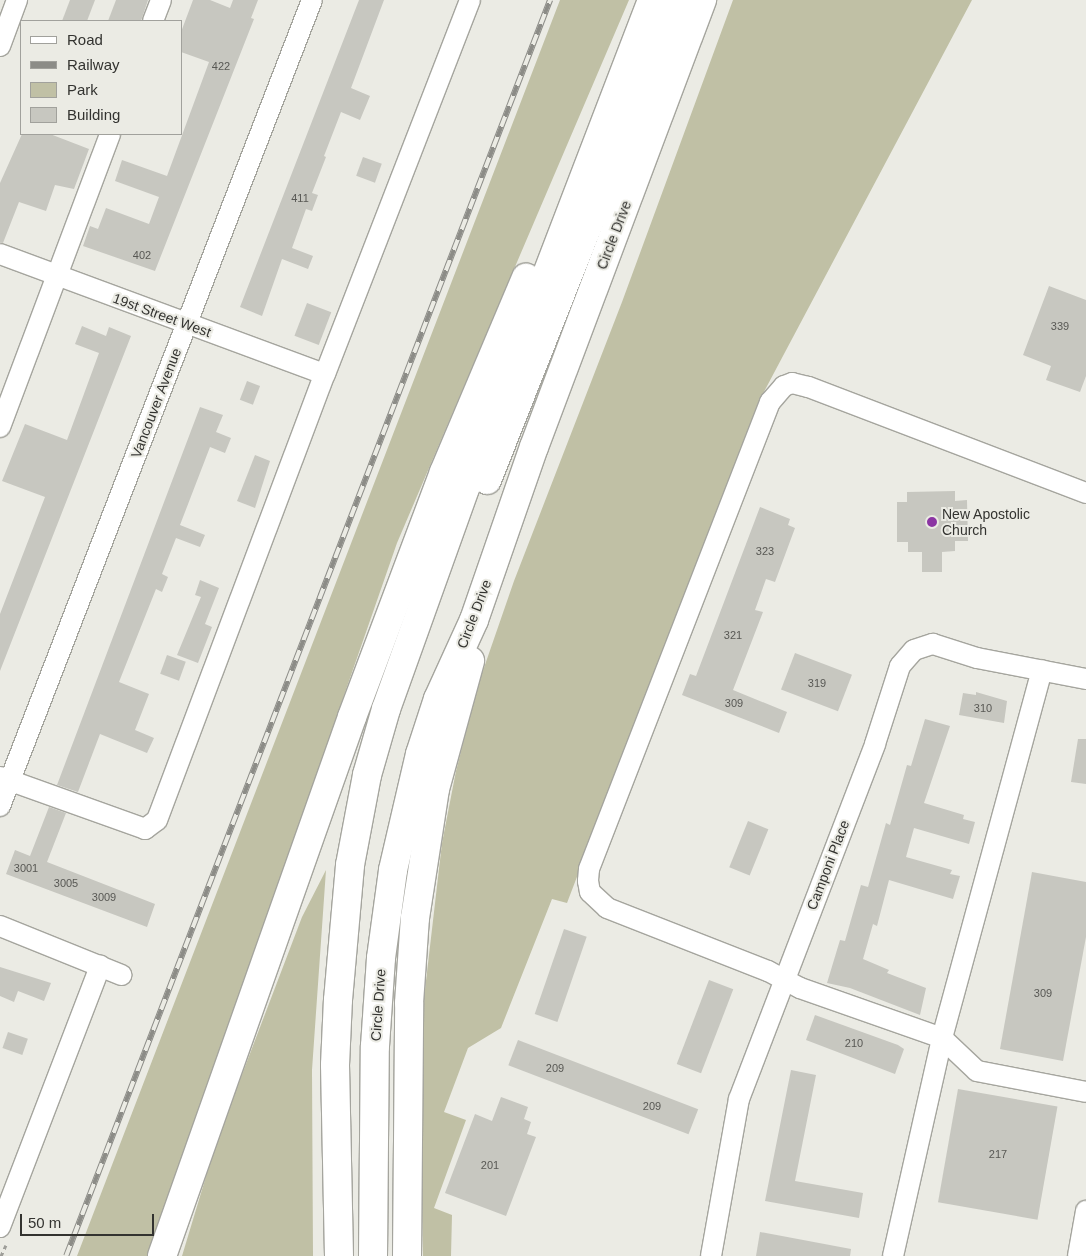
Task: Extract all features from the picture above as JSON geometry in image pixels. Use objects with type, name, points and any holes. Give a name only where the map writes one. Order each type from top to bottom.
[{"type":"highway","points":[[339,1256],[335,1065],[343,929],[361,801],[393,688],[465,488],[652,0]]},
{"type":"highway","points":[[393,688],[500,451],[677,0]]},
{"type":"highway","name":"Circle Drive","points":[[373,1256],[376,1046],[388,899],[420,754],[438,699],[474,620],[534,447],[702,0]]},
{"type":"highway","points":[[162,1256],[352,717],[444,472],[563,190],[630,55]]},
{"type":"highway","points":[[407,1256],[409,1003],[415,918],[435,789],[470,662],[474,620]]},
{"type":"street","points":[[0,46],[4,23],[17,0]]},
{"type":"street","points":[[153,20],[161,0]]},
{"type":"street","name":"Vancouver Avenue","points":[[0,806],[5,779],[186,325],[312,0]]},
{"type":"street","points":[[5,779],[145,829],[157,820],[324,374],[470,0]]},
{"type":"street","points":[[0,428],[110,135]]},
{"type":"street","name":"19st Street West","points":[[0,254],[186,325],[324,374]]},
{"type":"street","points":[[1086,493],[808,387],[792,383],[776,393],[770,402],[590,869],[588,881],[590,892],[607,908],[768,971],[783,981],[942,1038],[977,1071],[1086,1092]]},
{"type":"street","name":"Camponi Place","points":[[711,1256],[739,1099],[906,656],[914,650],[934,644],[977,658],[1086,679]]},
{"type":"street","points":[[893,1256],[942,1038],[1042,670]]},
{"type":"street","points":[[0,926],[121,975]]},
{"type":"street","points":[[0,1227],[100,966]]},
{"type":"street","points":[[1078,1256],[1086,1211]]},
{"type":"green space","points":[[560,0],[629,0],[397,543],[149,1256],[77,1256]]},
{"type":"green space","points":[[733,0],[972,0],[758,403],[567,903],[552,899],[501,1028],[468,1048],[444,1112],[466,1120],[434,1208],[452,1215],[451,1256],[423,1256],[421,1114],[424,998],[442,843],[456,771],[478,685],[514,581],[622,302]]},
{"type":"green space","points":[[326,870],[312,1070],[313,1256],[182,1256],[217,1140],[302,917]]},
{"type":"building","points":[[70,0],[95,0],[87,20],[62,20]]},
{"type":"building","points":[[116,0],[148,0],[141,20],[108,20]]},
{"type":"building","points":[[193,0],[210,0],[230,8],[233,0],[258,0],[251,18],[254,19],[155,271],[83,246],[90,226],[98,229],[106,208],[149,224],[159,197],[115,181],[122,160],[167,176],[209,62],[182,52],[182,29]]},
{"type":"building","points":[[359,0],[384,0],[351,88],[370,96],[360,120],[341,112],[324,156],[326,157],[312,193],[318,195],[312,211],[306,209],[292,248],[313,256],[308,269],[282,259],[262,316],[240,307]]},
{"type":"building","points":[[22,135],[53,135],[89,149],[74,189],[55,185],[46,211],[19,202],[3,243],[0,242],[0,183]]},
{"type":"building","points":[[363,157],[382,164],[375,183],[356,176]]},
{"type":"building","points":[[1049,286],[1086,300],[1086,376],[1080,392],[1046,380],[1051,366],[1023,355]]},
{"type":"building","points":[[307,303],[331,312],[319,345],[294,336]]},
{"type":"building","points":[[82,326],[106,336],[109,327],[131,336],[0,671],[0,614],[45,497],[2,481],[25,424],[67,440],[99,353],[75,344]]},
{"type":"building","points":[[247,381],[260,386],[253,405],[240,400]]},
{"type":"building","points":[[200,407],[223,415],[216,432],[231,438],[225,453],[210,447],[180,525],[205,535],[200,547],[176,538],[162,574],[168,577],[162,592],[156,589],[119,682],[149,694],[135,730],[154,738],[147,753],[100,734],[78,792],[57,785]]},
{"type":"building","points":[[255,455],[270,461],[255,508],[237,501]]},
{"type":"building","name":"New Apostolic Church","points":[[955,491],[955,501],[967,500],[968,541],[955,541],[955,551],[942,552],[942,572],[922,572],[922,552],[908,552],[908,542],[897,542],[897,502],[907,502],[907,492]]},
{"type":"building","points":[[760,507],[790,519],[788,525],[795,528],[775,582],[766,579],[755,610],[763,612],[733,690],[787,712],[779,733],[682,695],[690,674],[696,676]]},
{"type":"building","points":[[200,580],[219,588],[205,624],[212,627],[198,663],[177,655],[201,597],[195,595]]},
{"type":"building","points":[[795,653],[852,675],[838,711],[781,689]]},
{"type":"building","points":[[167,655],[186,662],[179,681],[160,674]]},
{"type":"building","points":[[976,692],[1007,701],[1004,723],[959,715],[963,693],[976,695]]},
{"type":"building","points":[[925,719],[950,726],[924,803],[964,815],[963,819],[975,822],[969,844],[914,828],[906,857],[952,870],[950,874],[960,876],[953,899],[889,880],[877,926],[873,924],[863,959],[889,970],[887,973],[926,988],[920,1015],[850,988],[827,983],[840,940],[845,941],[861,885],[868,887],[886,823],[890,825],[907,765],[911,766]]},
{"type":"building","points":[[1078,739],[1086,739],[1086,784],[1071,782]]},
{"type":"building","points":[[49,807],[66,813],[47,862],[155,904],[147,927],[6,874],[15,850],[30,856]]},
{"type":"building","points":[[748,821],[768,829],[750,876],[729,867]]},
{"type":"building","points":[[1032,872],[1086,882],[1086,937],[1063,1061],[1000,1049]]},
{"type":"building","points":[[564,929],[587,937],[557,1022],[535,1014]]},
{"type":"building","points":[[0,967],[51,983],[44,1001],[18,991],[14,1002],[0,996]]},
{"type":"building","points":[[709,980],[733,989],[701,1073],[677,1064]]},
{"type":"building","points":[[815,1015],[898,1045],[904,1049],[895,1074],[806,1040]]},
{"type":"building","points":[[8,1032],[28,1039],[22,1055],[2,1048]]},
{"type":"building","points":[[518,1040],[698,1109],[689,1134],[508,1065]]},
{"type":"building","points":[[791,1070],[816,1075],[795,1181],[863,1193],[859,1218],[765,1201]]},
{"type":"building","points":[[958,1089],[1057,1107],[1037,1220],[938,1202]]},
{"type":"building","points":[[501,1097],[528,1107],[524,1119],[531,1122],[527,1134],[536,1137],[506,1216],[445,1193],[475,1114],[492,1121]]},
{"type":"building","points":[[760,1232],[851,1249],[850,1256],[756,1256]]},
{"type":"railway","points":[[66,1256],[550,0]]},
{"type":"place","name":"New Apostolic Church","points":[[932,522]]}]
